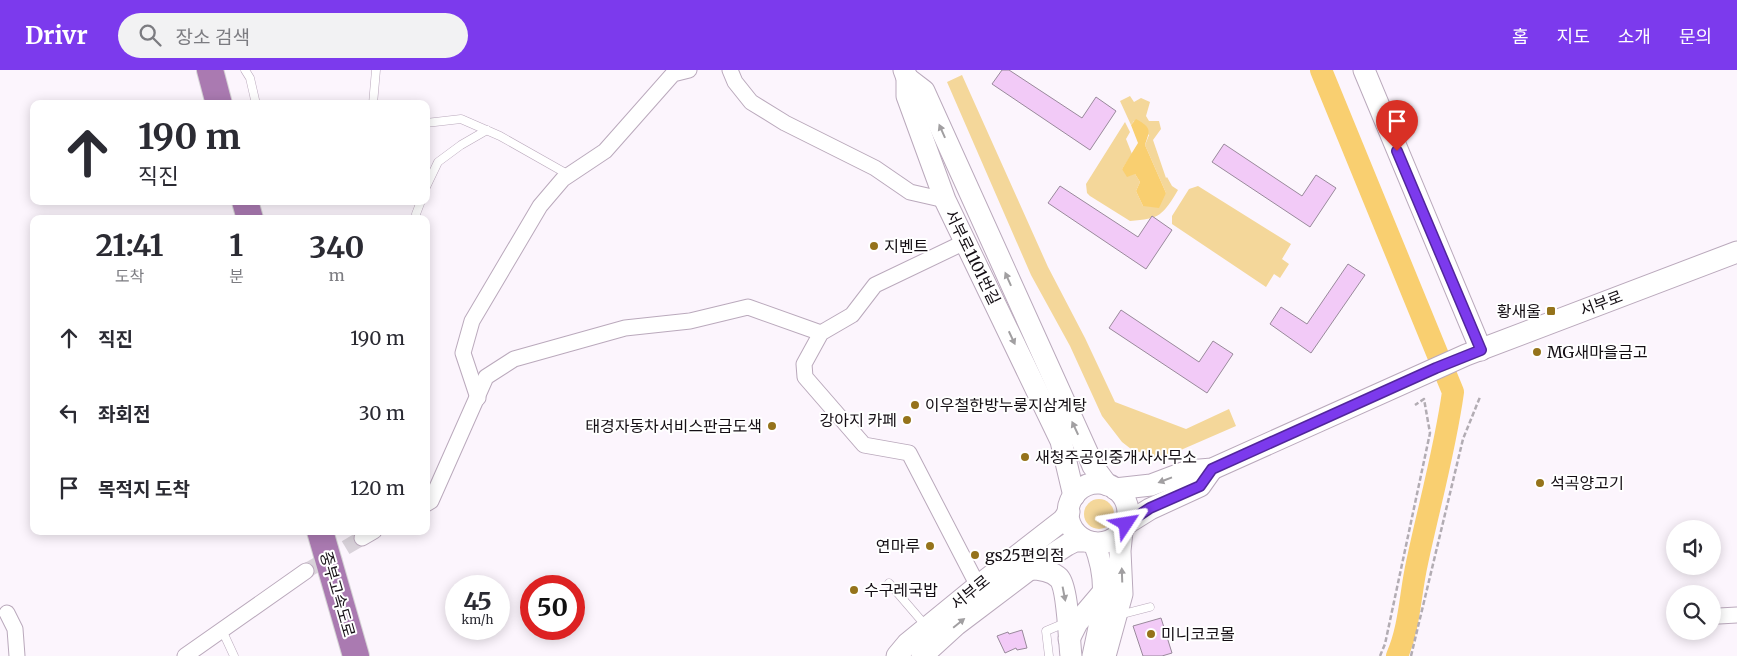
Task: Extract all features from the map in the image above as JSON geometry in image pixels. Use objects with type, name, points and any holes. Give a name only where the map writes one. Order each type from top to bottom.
[{"type":"highway","name":"중부고속도로","points":[[321,535],[356,656]]},
{"type":"highway","name":"중부고속도로","points":[[358,535],[375,656]]},
{"type":"street","points":[[478,398],[463,354],[472,320],[540,206],[563,179],[605,150],[673,74],[689,70]]},
{"type":"street","name":"서부로1101번길","points":[[730,70],[735,82],[751,102],[785,123],[875,168],[910,192],[945,200],[966,240],[1061,441],[1071,504]]},
{"type":"street","points":[[1364,70],[1474,352]]},
{"type":"street","points":[[905,74],[907,96],[945,200]]},
{"type":"street","points":[[905,74],[924,91],[1093,466],[1111,487],[1121,494],[1128,508],[1120,551],[1122,594],[1105,656]]},
{"type":"street","points":[[966,240],[875,286],[852,315],[821,333],[804,364],[805,377],[864,445],[909,453],[978,586]]},
{"type":"street","name":"서부로","points":[[1212,469],[1474,352],[1737,252]]},
{"type":"street","points":[[430,502],[486,377],[514,359],[626,328],[690,321],[748,307],[821,333]]},
{"type":"street","points":[[1093,656],[1105,589],[1102,564],[1090,542],[1074,530],[1070,523],[1071,504],[1083,488],[1091,484],[1111,487],[1151,485],[1188,471],[1212,469]]},
{"type":"street","points":[[1090,542],[1110,541],[1150,508],[1200,486],[1212,469]]},
{"type":"street","name":"서부로","points":[[897,656],[978,586],[1063,520],[1071,504]]},
{"type":"street","name":"서부로","points":[[922,656],[956,625],[1029,569],[1075,541],[1090,542]]},
{"type":"street","points":[[1029,569],[1044,570],[1059,578],[1065,591],[1069,639]]},
{"type":"street","points":[[185,656],[306,571]]},
{"type":"street","points":[[1069,639],[1077,623],[1105,589]]},
{"type":"street","points":[[7,613],[15,629],[17,656]]},
{"type":"street","points":[[1721,616],[1737,614]]},
{"type":"lane","points":[[245,70],[250,78],[255,100]]},
{"type":"lane","points":[[373,100],[376,70]]},
{"type":"lane","points":[[430,122],[461,119],[487,130],[569,175]]},
{"type":"lane","points":[[430,179],[438,162],[461,145],[487,130]]},
{"type":"lane","points":[[889,583],[928,628]]},
{"type":"lane","points":[[1117,615],[1150,607]]},
{"type":"lane","points":[[222,630],[234,656]]},
{"type":"lane","points":[[1049,656],[1046,632],[1069,639]]},
{"type":"path","points":[[1411,656],[1463,438],[1480,397]]},
{"type":"path","points":[[1380,656],[1385,644],[1430,433],[1424,399],[1415,405]]},
{"type":"shaded area","points":[[962,75],[1048,267],[1085,338],[1115,402],[1186,429],[1229,409],[1236,426],[1167,456],[1154,457],[1131,449],[1122,442],[1102,416],[1070,346],[1031,275],[947,82]]},
{"type":"shaded area","points":[[1130,96],[1134,102],[1141,98],[1150,102],[1146,116],[1149,121],[1159,121],[1161,129],[1153,140],[1166,178],[1178,190],[1160,214],[1148,219],[1130,221],[1090,196],[1087,193],[1086,184],[1125,122],[1130,132],[1126,139],[1132,154],[1122,169],[1135,174],[1140,182],[1136,191],[1143,206],[1166,193],[1145,145],[1149,135],[1134,121],[1131,125],[1120,101]]},
{"type":"shaded area","points":[[1136,119],[1147,127],[1149,133],[1145,145],[1166,193],[1159,208],[1143,206],[1136,191],[1140,182],[1135,174],[1127,177],[1122,169],[1138,143],[1131,125]]},
{"type":"shaded area","points":[[1198,186],[1291,244],[1282,259],[1289,264],[1280,278],[1274,274],[1266,287],[1172,224],[1172,216],[1189,189]]},
{"type":"shaded area","points":[[1099,499],[1105,500],[1113,508],[1113,520],[1105,528],[1099,529],[1093,528],[1085,520],[1084,514],[1085,508],[1093,500]]},
{"type":"building","points":[[1002,70],[1009,70],[1082,118],[1096,97],[1116,111],[1090,150],[992,84]]},
{"type":"building","points":[[1224,144],[1302,196],[1316,175],[1336,188],[1310,227],[1212,162]]},
{"type":"building","points":[[1060,186],[1138,237],[1152,216],[1172,230],[1146,269],[1048,203]]},
{"type":"building","points":[[1348,264],[1365,275],[1311,353],[1270,324],[1281,307],[1307,324]]},
{"type":"building","points":[[1121,310],[1199,362],[1213,341],[1233,354],[1207,393],[1109,328]]},
{"type":"building","points":[[1161,618],[1172,653],[1162,656],[1143,656],[1133,626]]},
{"type":"building","points":[[1022,630],[1027,648],[1017,650],[1016,648],[1005,653],[997,636]]},
{"type":"waterway","points":[[1321,70],[1453,392],[1450,414],[1415,575],[1405,633],[1397,656]]},
{"type":"tunnel","points":[[306,571],[362,538]]},
{"type":"place","name":"지벤트","points":[[874,246]]},
{"type":"place","name":"황새울","points":[[1551,311]]},
{"type":"place","name":"MG새마을금고","points":[[1537,352]]},
{"type":"place","name":"이우철한방누룽지삼계탕","points":[[915,405]]},
{"type":"place","name":"강아지 카페","points":[[907,420]]},
{"type":"place","name":"태경자동차서비스판금도색","points":[[772,426]]},
{"type":"place","name":"새청주공인중개사사무소","points":[[1025,457]]},
{"type":"place","name":"석곡양고기","points":[[1540,483]]},
{"type":"place","name":"연마루","points":[[930,546]]},
{"type":"place","name":"gs25편의점","points":[[975,555]]},
{"type":"place","name":"수구레국밥","points":[[854,590]]},
{"type":"place","name":"미니코코몰","points":[[1151,634]]},
{"type":"route","points":[[1126,524],[1150,508],[1200,486],[1212,469],[1436,368],[1481,350],[1397,151]]}]
